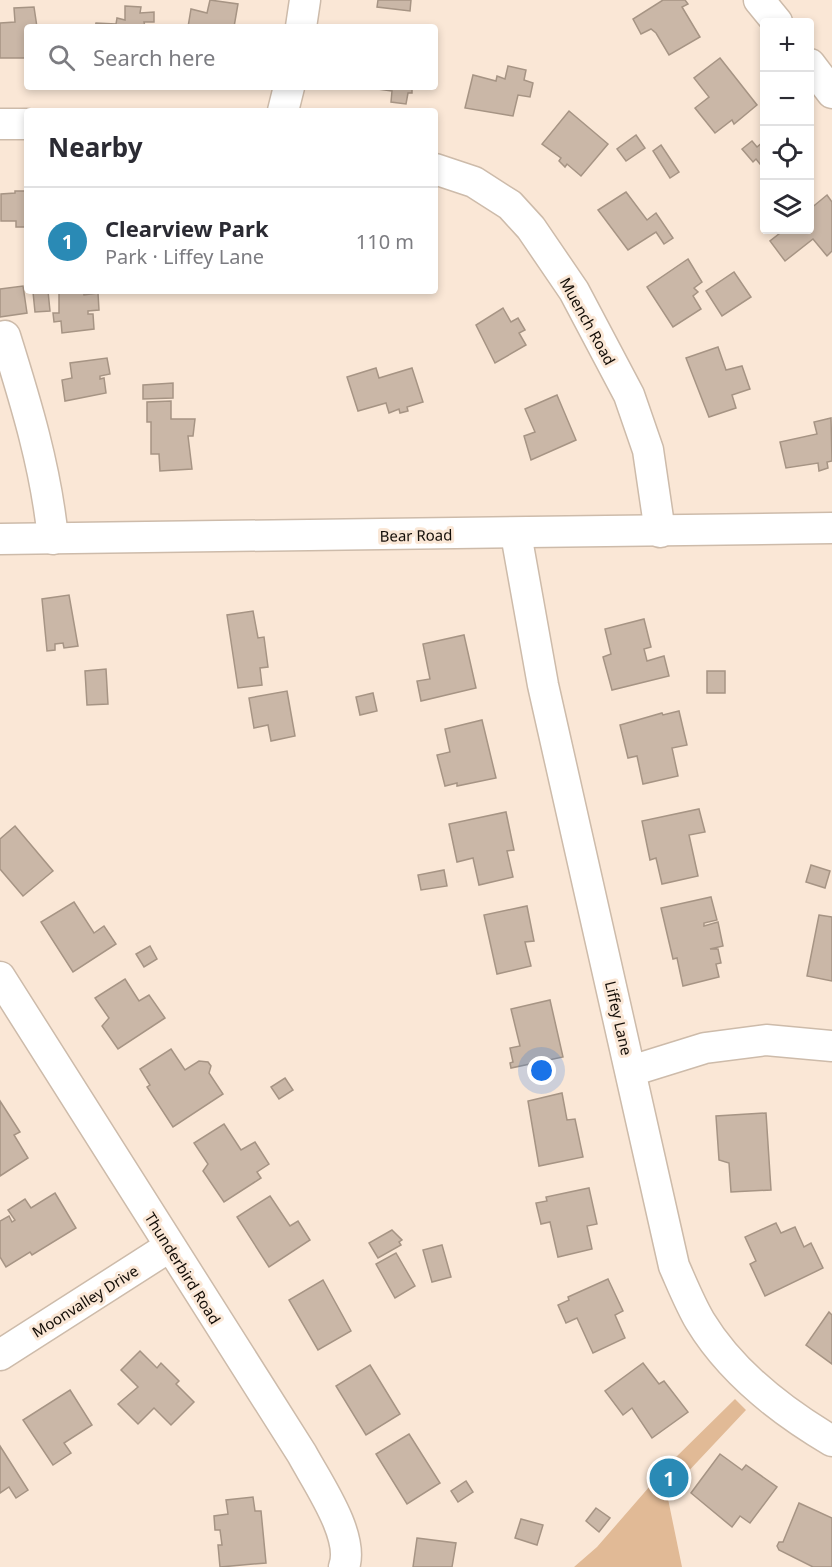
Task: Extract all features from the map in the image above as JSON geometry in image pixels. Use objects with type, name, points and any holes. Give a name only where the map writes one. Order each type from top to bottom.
[{"type":"street","points":[[301,24],[305,0]]},
{"type":"street","points":[[759,0],[774,18]]},
{"type":"street","points":[[814,69],[832,93]]},
{"type":"street","points":[[284,108],[288,90]]},
{"type":"street","points":[[0,124],[24,123]]},
{"type":"street","name":"Muench Road","points":[[438,170],[474,182],[510,205],[531,228],[574,291],[629,395],[648,450],[660,532]]},
{"type":"street","points":[[5,336],[36,436],[49,492],[53,539]]},
{"type":"street","name":"Bear Road","points":[[0,539],[516,534],[832,528]]},
{"type":"street","name":"Liffey Lane","points":[[516,534],[543,685],[674,1266],[700,1321],[733,1366],[797,1421],[832,1441]]},
{"type":"street","name":"Thunderbird Road","points":[[0,977],[307,1464],[342,1529],[348,1558],[344,1567]]},
{"type":"street","points":[[631,1071],[705,1048],[756,1041],[832,1046]]},
{"type":"street","name":"Moonvalley Drive","points":[[0,1354],[169,1247]]},
{"type":"shaded area","points":[[735,1399],[746,1410],[667,1494],[682,1567],[574,1567],[597,1547],[670,1463]]},
{"type":"building","points":[[210,0],[238,4],[235,24],[188,24],[191,9],[207,13]]},
{"type":"building","points":[[378,0],[411,0],[410,11],[377,7]]},
{"type":"building","points":[[663,0],[685,0],[688,4],[682,7],[700,37],[669,55],[656,33],[651,29],[641,34],[633,19]]},
{"type":"building","points":[[125,6],[141,7],[140,13],[154,12],[154,22],[116,24],[117,18],[125,20]]},
{"type":"building","points":[[34,7],[37,24],[24,24],[24,58],[0,58],[0,23],[15,22],[14,8]]},
{"type":"building","points":[[720,58],[757,105],[734,124],[732,120],[715,133],[695,108],[709,97],[694,78]]},
{"type":"building","points":[[508,66],[526,70],[524,80],[533,83],[530,97],[518,95],[513,116],[465,108],[473,75],[496,81],[497,76],[505,79]]},
{"type":"building","points":[[385,90],[412,90],[412,93],[408,93],[406,104],[391,102],[392,91]]},
{"type":"building","points":[[569,111],[608,144],[581,176],[567,164],[565,167],[559,161],[561,158],[542,144]]},
{"type":"building","points":[[636,135],[645,148],[626,161],[617,149]]},
{"type":"building","points":[[752,141],[757,147],[760,144],[760,164],[756,159],[753,162],[742,149]]},
{"type":"building","points":[[661,145],[679,172],[670,178],[653,151]]},
{"type":"building","points":[[15,191],[24,191],[24,227],[16,227],[16,221],[1,221],[1,194],[15,193]]},
{"type":"building","points":[[626,192],[647,220],[656,213],[673,238],[664,244],[656,232],[628,250],[598,210]]},
{"type":"building","points":[[827,195],[832,202],[832,251],[827,256],[813,239],[785,261],[770,241],[779,234],[814,234],[814,206]]},
{"type":"building","points":[[688,259],[702,282],[694,288],[698,292],[693,296],[701,309],[673,327],[647,287]]},
{"type":"building","points":[[734,272],[751,297],[722,316],[706,291]]},
{"type":"building","points":[[23,286],[27,313],[0,317],[0,289]]},
{"type":"building","points":[[33,294],[48,294],[50,311],[35,312]]},
{"type":"building","points":[[59,294],[98,294],[99,310],[88,311],[88,314],[93,314],[94,329],[62,333],[61,321],[54,322],[53,313],[59,313]]},
{"type":"building","points":[[503,308],[511,322],[518,318],[525,330],[519,333],[526,345],[495,363],[476,325]]},
{"type":"building","points":[[718,347],[726,370],[742,366],[750,389],[732,395],[736,408],[709,417],[686,358]]},
{"type":"building","points":[[107,358],[110,374],[100,376],[100,379],[104,378],[106,393],[65,401],[62,380],[72,378],[70,363]]},
{"type":"building","points":[[376,368],[379,378],[412,368],[423,402],[407,407],[408,411],[400,413],[399,409],[389,413],[386,403],[358,411],[347,377]]},
{"type":"building","points":[[173,383],[173,398],[143,399],[143,385]]},
{"type":"building","points":[[557,395],[576,440],[531,460],[524,436],[535,432],[525,409]]},
{"type":"building","points":[[171,401],[171,419],[195,419],[193,436],[188,436],[192,469],[160,471],[159,454],[151,454],[151,422],[147,422],[147,402]]},
{"type":"building","points":[[831,418],[832,461],[827,462],[828,468],[819,471],[818,463],[786,468],[780,442],[817,434],[814,422]]},
{"type":"building","points":[[69,595],[78,646],[64,648],[63,643],[55,644],[55,650],[47,651],[42,599]]},
{"type":"building","points":[[253,611],[258,638],[264,637],[268,667],[260,668],[262,685],[238,688],[227,615]]},
{"type":"building","points":[[644,619],[651,647],[644,649],[647,661],[664,656],[669,676],[612,690],[603,657],[611,654],[605,629]]},
{"type":"building","points":[[464,635],[476,688],[421,701],[417,681],[430,679],[423,644]]},
{"type":"building","points":[[106,669],[108,704],[87,705],[85,671]]},
{"type":"building","points":[[707,671],[725,671],[725,693],[707,693]]},
{"type":"building","points":[[287,691],[295,736],[271,741],[268,725],[254,728],[249,698]]},
{"type":"building","points":[[373,693],[377,711],[360,715],[356,697]]},
{"type":"building","points":[[679,711],[687,745],[672,748],[678,776],[643,784],[637,756],[628,758],[620,725],[662,713],[663,715]]},
{"type":"building","points":[[482,720],[496,778],[457,786],[457,783],[445,786],[437,755],[450,752],[445,729]]},
{"type":"building","points":[[699,809],[705,832],[689,835],[698,876],[662,884],[656,858],[650,860],[642,821]]},
{"type":"building","points":[[506,812],[514,850],[507,851],[513,877],[479,885],[473,858],[457,862],[449,824]]},
{"type":"building","points":[[15,826],[53,871],[23,896],[0,869],[0,839]]},
{"type":"building","points":[[811,865],[830,871],[825,888],[806,882]]},
{"type":"building","points":[[444,870],[447,886],[421,890],[418,875]]},
{"type":"building","points":[[711,897],[717,920],[704,923],[704,926],[718,922],[723,946],[710,949],[718,949],[721,963],[716,964],[719,977],[683,986],[677,958],[673,959],[661,908]]},
{"type":"building","points":[[74,902],[94,933],[104,926],[116,944],[73,972],[41,922]]},
{"type":"building","points":[[527,906],[534,941],[525,942],[531,966],[497,974],[484,915]]},
{"type":"building","points":[[819,915],[832,917],[832,981],[807,976]]},
{"type":"building","points":[[150,946],[157,959],[144,967],[136,954]]},
{"type":"building","points":[[125,979],[139,1001],[149,995],[165,1018],[118,1049],[102,1026],[109,1018],[95,998]]},
{"type":"building","points":[[550,1000],[563,1057],[511,1068],[510,1063],[513,1062],[510,1048],[520,1046],[511,1009]]},
{"type":"building","points":[[171,1049],[185,1070],[199,1061],[208,1062],[211,1066],[209,1073],[223,1094],[173,1127],[147,1087],[150,1085],[140,1069]]},
{"type":"building","points":[[285,1078],[293,1090],[279,1099],[271,1087]]},
{"type":"building","points":[[562,1093],[567,1120],[575,1119],[583,1157],[539,1166],[528,1101]]},
{"type":"building","points":[[0,1101],[20,1132],[14,1135],[28,1158],[0,1176]]},
{"type":"building","points":[[766,1113],[771,1190],[731,1192],[729,1163],[719,1160],[716,1116]]},
{"type":"building","points":[[224,1124],[241,1150],[255,1142],[269,1164],[257,1172],[261,1178],[224,1202],[203,1171],[208,1164],[194,1143]]},
{"type":"building","points":[[589,1188],[597,1224],[587,1226],[592,1249],[558,1257],[550,1222],[541,1224],[536,1203],[547,1201],[546,1197]]},
{"type":"building","points":[[55,1193],[76,1228],[32,1255],[30,1252],[6,1267],[0,1257],[0,1221],[9,1216],[12,1222],[15,1220],[8,1210],[25,1199],[31,1208]]},
{"type":"building","points":[[270,1196],[290,1226],[298,1221],[310,1240],[269,1267],[237,1217]]},
{"type":"building","points":[[776,1223],[781,1233],[795,1227],[804,1247],[811,1243],[823,1268],[765,1296],[750,1264],[756,1261],[745,1237]]},
{"type":"building","points":[[392,1230],[402,1240],[399,1242],[401,1245],[378,1258],[369,1243]]},
{"type":"building","points":[[442,1245],[451,1277],[432,1282],[423,1250]]},
{"type":"building","points":[[396,1253],[415,1286],[395,1298],[376,1264]]},
{"type":"building","points":[[608,1279],[623,1311],[615,1315],[625,1338],[593,1353],[577,1318],[566,1323],[558,1305],[569,1300],[568,1297]]},
{"type":"building","points":[[323,1280],[351,1331],[318,1350],[289,1300]]},
{"type":"building","points":[[829,1312],[832,1315],[832,1364],[806,1345]]},
{"type":"building","points":[[140,1351],[157,1368],[161,1363],[179,1381],[176,1384],[194,1402],[171,1425],[154,1408],[138,1424],[118,1404],[138,1387],[121,1370]]},
{"type":"building","points":[[643,1363],[659,1384],[664,1381],[688,1412],[652,1438],[632,1408],[623,1415],[605,1391]]},
{"type":"building","points":[[370,1365],[400,1414],[366,1435],[336,1386]]},
{"type":"building","points":[[70,1390],[92,1425],[64,1443],[71,1453],[53,1465],[23,1420]]},
{"type":"building","points":[[409,1434],[440,1483],[407,1504],[376,1454]]},
{"type":"building","points":[[0,1446],[28,1490],[16,1498],[9,1487],[0,1493]]},
{"type":"building","points":[[720,1454],[742,1470],[746,1465],[777,1487],[750,1523],[740,1516],[732,1527],[691,1493]]},
{"type":"building","points":[[466,1481],[473,1492],[458,1502],[451,1491]]},
{"type":"building","points":[[253,1497],[255,1511],[261,1511],[266,1563],[220,1567],[218,1545],[222,1545],[220,1530],[215,1530],[214,1516],[228,1514],[226,1500]]},
{"type":"building","points":[[799,1503],[832,1518],[832,1567],[813,1567],[779,1550],[777,1546],[779,1542],[783,1542]]},
{"type":"building","points":[[596,1508],[610,1518],[599,1532],[586,1521]]},
{"type":"building","points":[[521,1519],[543,1525],[537,1545],[515,1538]]},
{"type":"building","points":[[417,1538],[456,1543],[452,1567],[413,1567]]},
{"type":"place","name":"Clearview Park","points":[[669,1478]]}]
